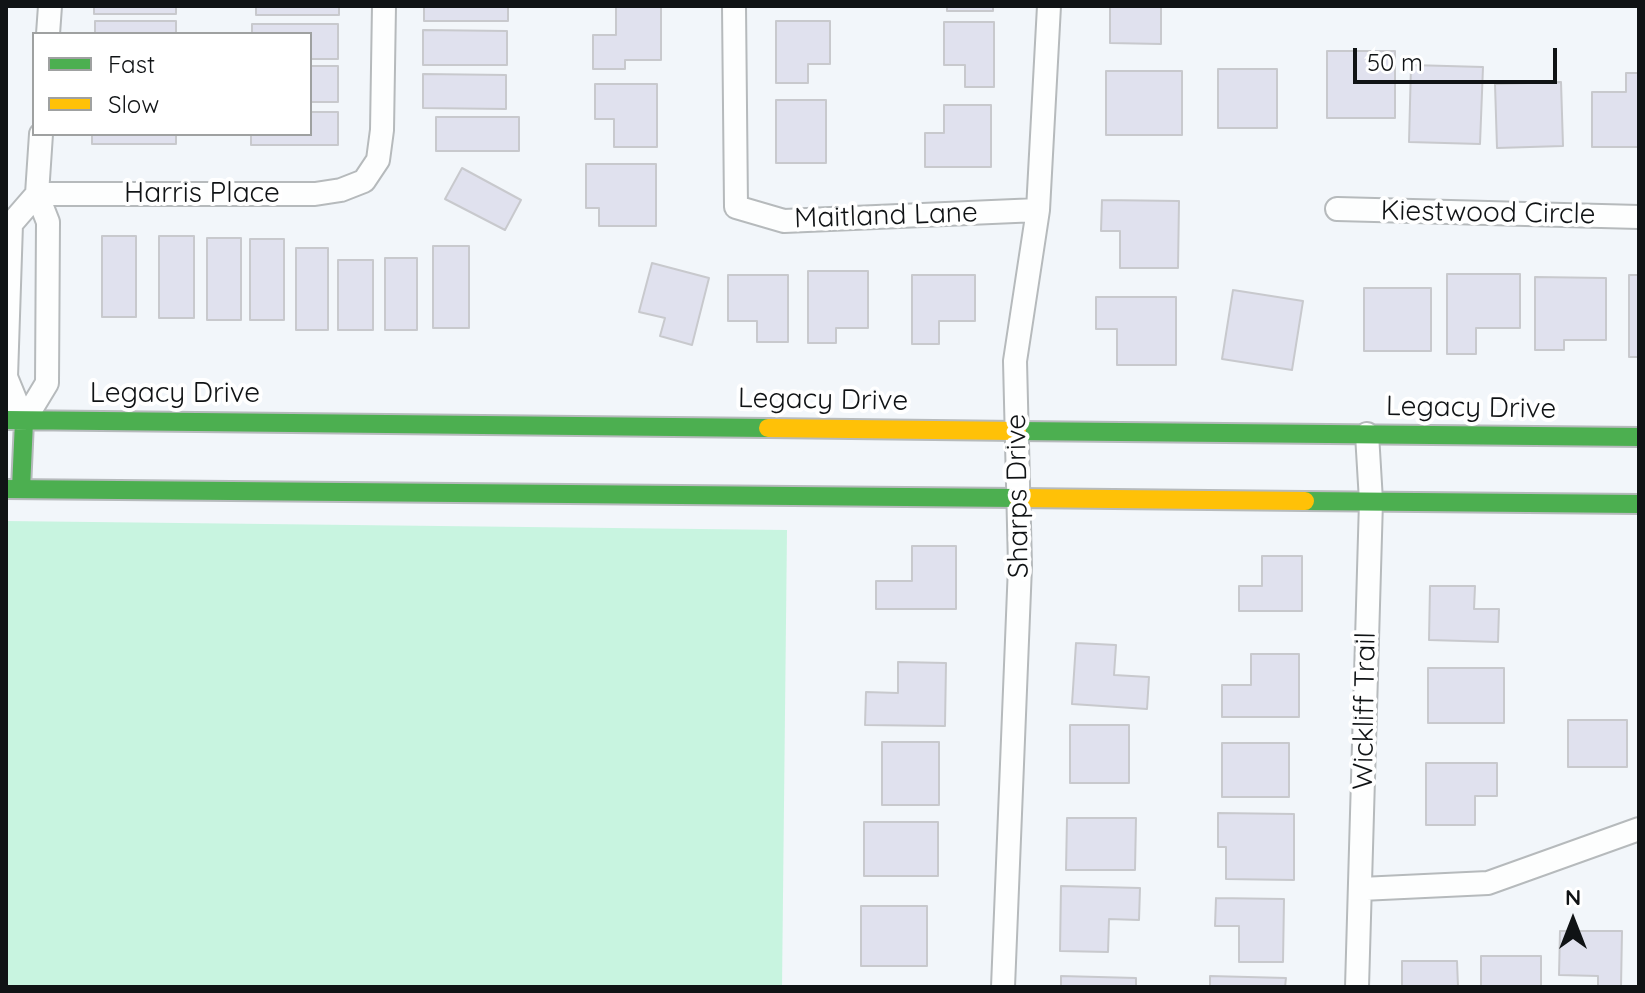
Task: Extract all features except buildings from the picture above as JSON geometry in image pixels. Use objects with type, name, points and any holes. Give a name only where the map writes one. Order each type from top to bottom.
[{"type":"main road","name":"Legacy Drive","points":[[15,421],[1639,437]]},
{"type":"main road","points":[[15,421],[14,489],[1639,504]]},
{"type":"street","points":[[48,32],[50,6]]},
{"type":"street","name":"Harris Place","points":[[37,194],[315,194],[341,190],[364,181],[378,160],[382,130],[384,6]]},
{"type":"street","name":"Maitland Lane","points":[[734,6],[736,207],[784,221],[1038,210]]},
{"type":"street","name":"Sharps Drive","points":[[1003,987],[1020,566],[1015,361],[1038,210],[1049,6]]},
{"type":"street","points":[[15,421],[47,383],[48,222],[37,194],[41,136]]},
{"type":"street","points":[[15,421],[6,377],[11,224],[37,194]]},
{"type":"street","name":"Kiestwood Circle","points":[[1337,209],[1639,217]]},
{"type":"street","name":"Wickliff Trail","points":[[1357,987],[1371,501],[1367,434]]},
{"type":"street","points":[[1361,889],[1488,883],[1639,829]]},
{"type":"green space","points":[[6,521],[787,530],[782,987],[6,987]]},
{"type":"traffic: fast","points":[[6,420],[768,428]]},
{"type":"traffic: fast","points":[[21,489],[24,421]]},
{"type":"traffic: fast","points":[[1017,431],[1639,437]]},
{"type":"traffic: fast","points":[[6,489],[1018,498]]},
{"type":"traffic: fast","points":[[1305,501],[1639,504]]},
{"type":"traffic: slow","points":[[768,428],[1017,431]]},
{"type":"traffic: slow","points":[[1018,498],[1305,501]]}]
